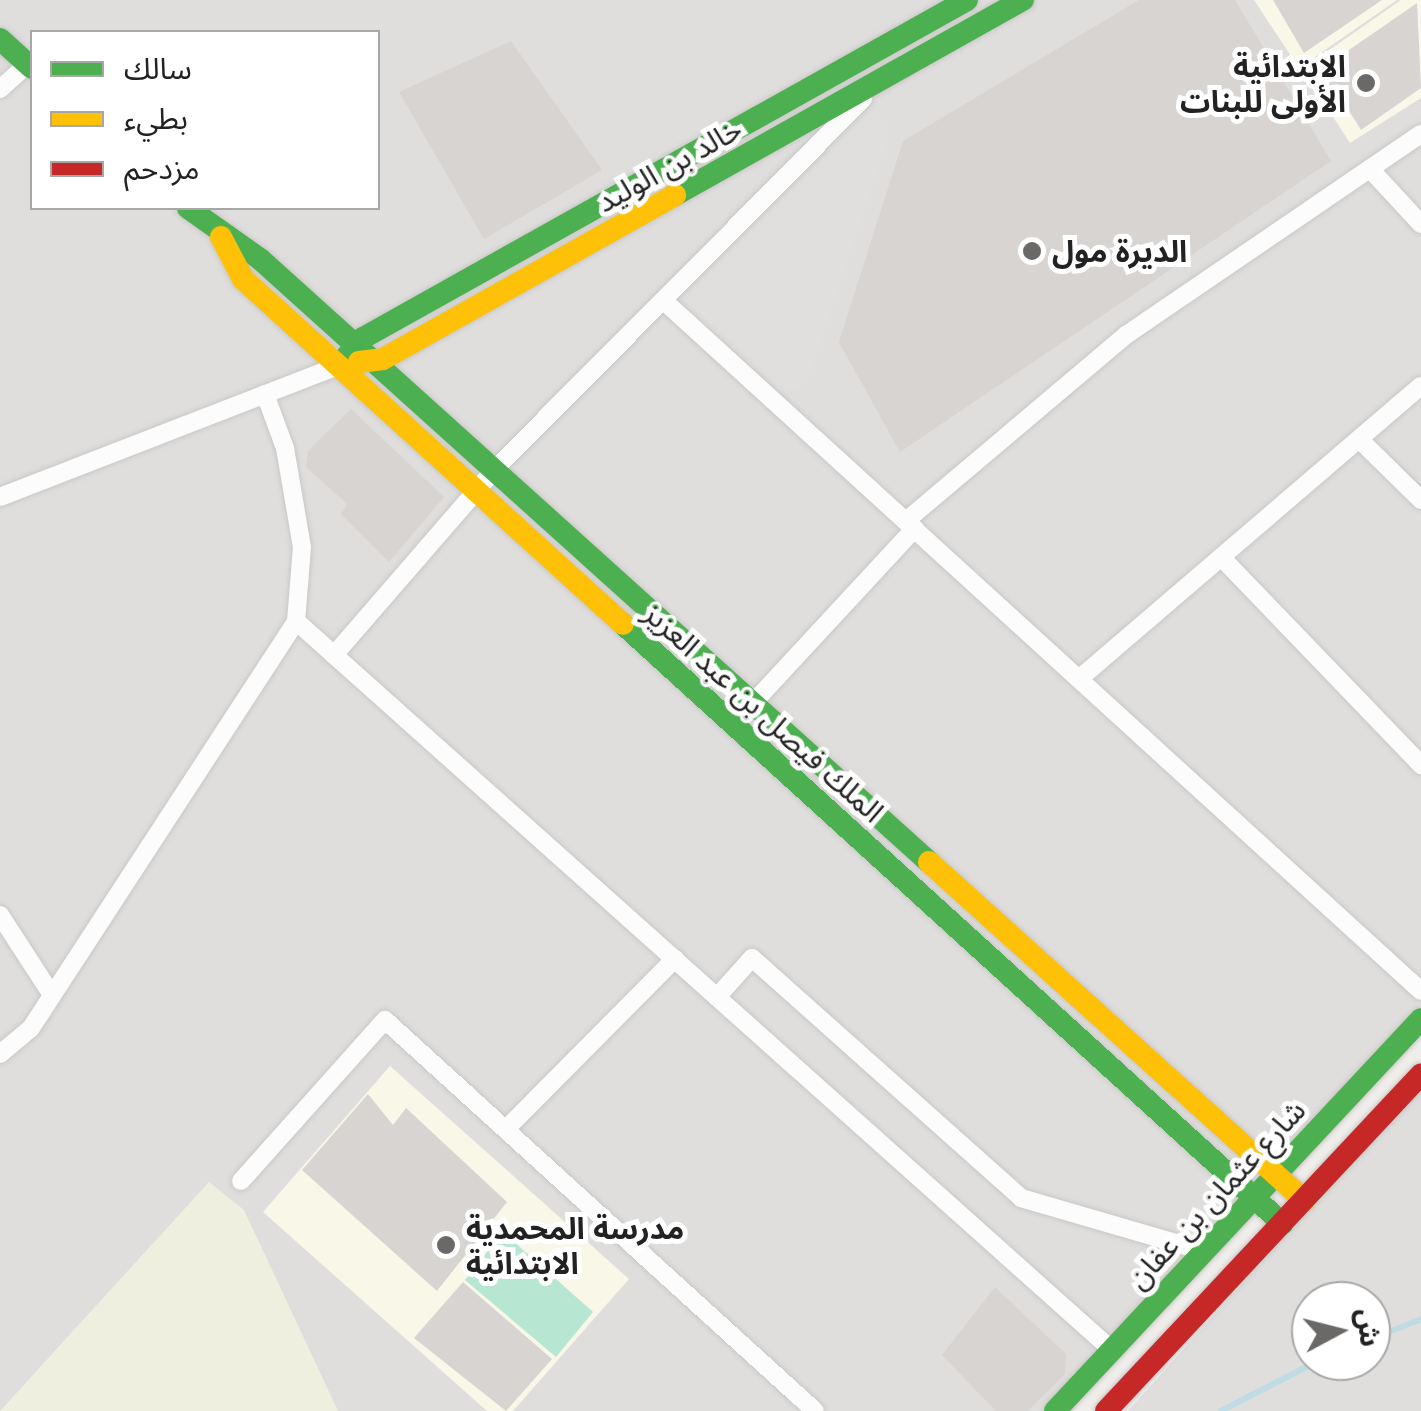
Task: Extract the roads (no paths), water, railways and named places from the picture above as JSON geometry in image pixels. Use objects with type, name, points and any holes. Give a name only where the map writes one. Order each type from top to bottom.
[{"type":"street","name":"خالد بن الوليد","points":[[364,353],[967,0]]},
{"type":"street","name":"خالد بن الوليد","points":[[0,498],[338,366],[880,81],[1024,0]]},
{"type":"street","points":[[0,40],[30,66],[0,88]]},
{"type":"street","points":[[334,655],[494,470],[880,81]]},
{"type":"street","points":[[752,703],[911,524],[1126,335],[1421,134]]},
{"type":"street","points":[[1370,169],[1421,224]]},
{"type":"street","name":"الملك فيصل بن عبد العزيز","points":[[190,210],[220,236],[260,259],[1304,1200]]},
{"type":"street","name":"الملك فيصل بن عبد العزيز","points":[[220,236],[242,278],[1282,1223]]},
{"type":"street","points":[[664,301],[1421,991]]},
{"type":"street","points":[[1080,678],[1421,386]]},
{"type":"street","points":[[0,1054],[52,996],[296,621],[302,547],[285,448],[265,394]]},
{"type":"street","points":[[1359,438],[1421,500]]},
{"type":"street","points":[[1222,557],[1421,765]]},
{"type":"street","points":[[296,621],[1112,1350]]},
{"type":"street","points":[[0,915],[52,996]]},
{"type":"street","points":[[717,997],[752,958],[1021,1198],[1204,1251]]},
{"type":"street","points":[[506,1130],[675,960]]},
{"type":"street","name":"شارع عثمان بن عفان","points":[[1055,1411],[1421,1019]]},
{"type":"street","points":[[241,1181],[385,1020],[815,1411]]},
{"type":"street","points":[[1106,1411],[1421,1074]]},
{"type":"waterway","points":[[1391,1331],[1421,1319]]},
{"type":"waterway","points":[[1221,1411],[1291,1375]]},
{"type":"place","name":"الابتدائية الأولى للبنات","points":[[1366,83]]},
{"type":"place","name":"الديرة مول","points":[[1032,251]]},
{"type":"place","name":"مدرسة المحمدية الابتدائية","points":[[446,1245]]}]
